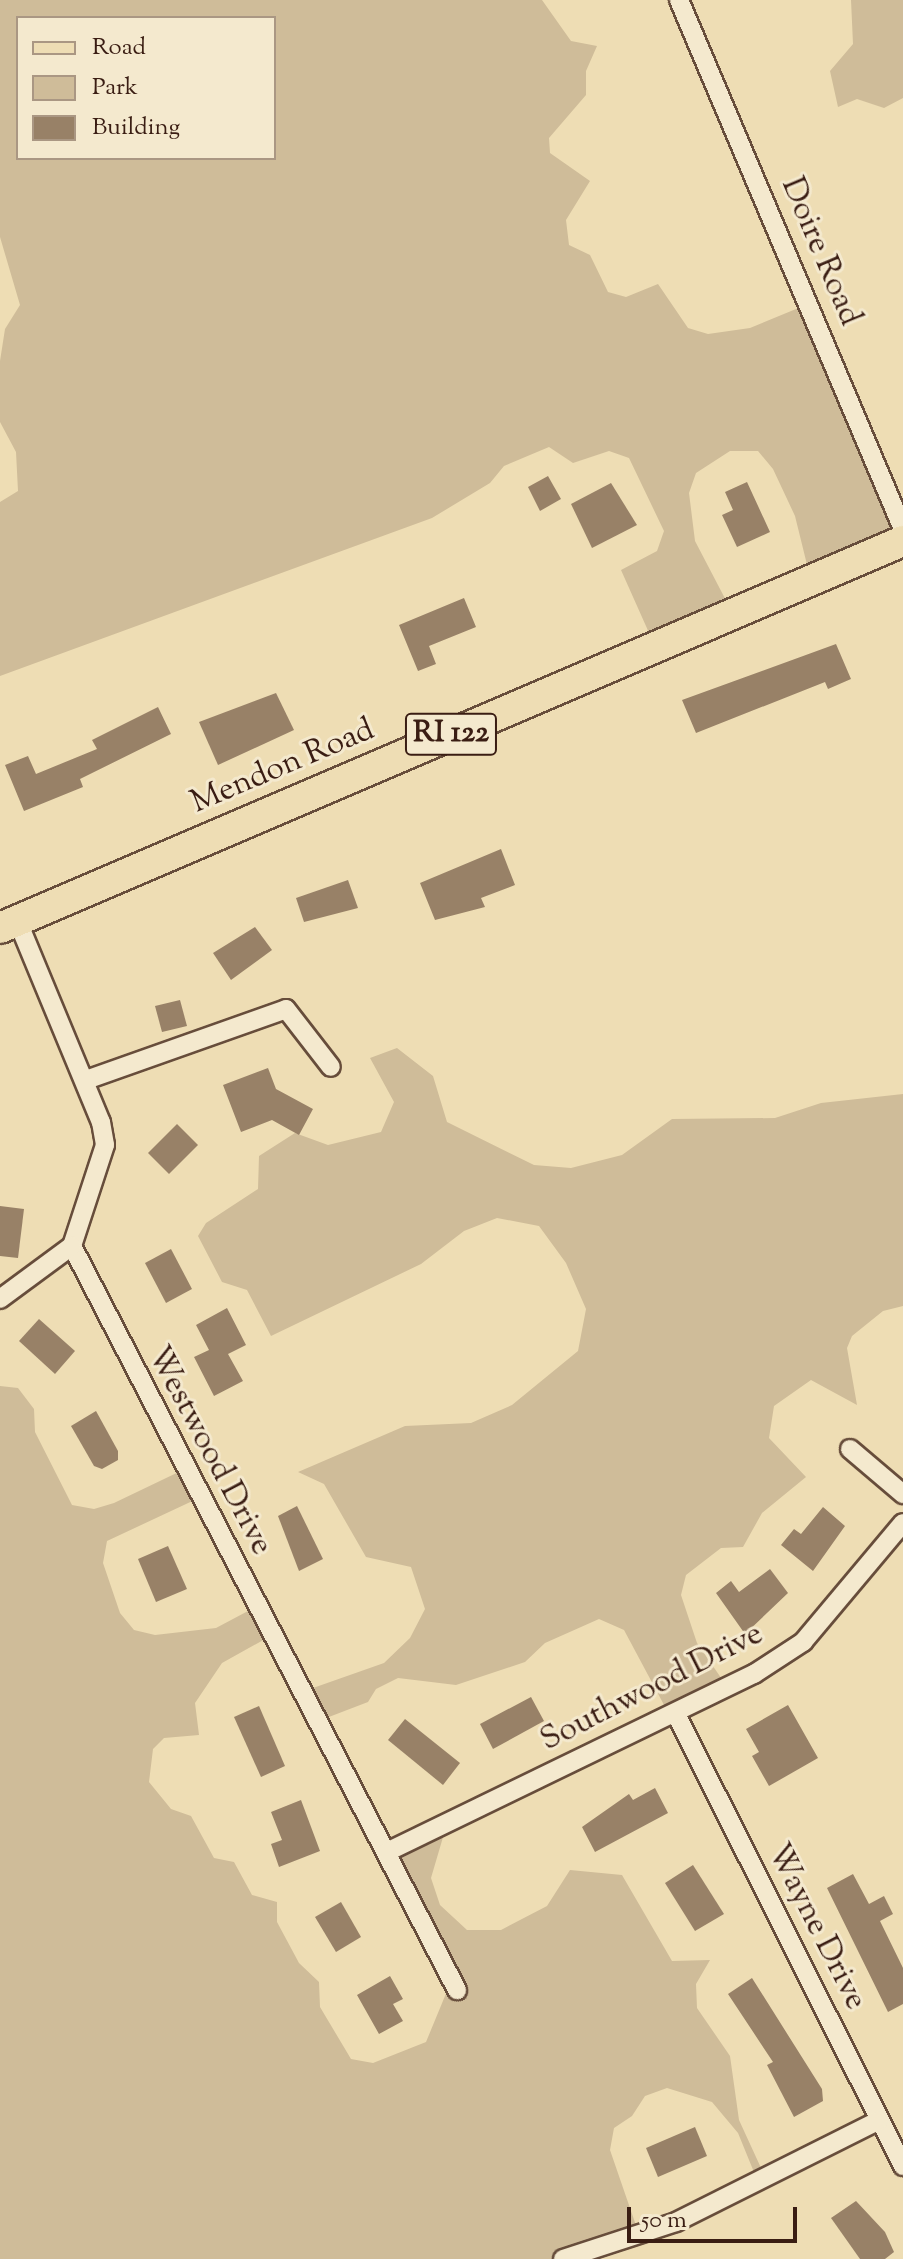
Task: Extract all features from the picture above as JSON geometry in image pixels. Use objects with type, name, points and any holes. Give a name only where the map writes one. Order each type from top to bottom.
[{"type":"main road","name":"Mendon Road","points":[[9,925],[903,541]]},
{"type":"street","name":"Doire Road","points":[[679,0],[903,529]]},
{"type":"street","points":[[0,1299],[72,1246],[105,1145],[86,1080],[9,925]]},
{"type":"street","points":[[86,1080],[286,1009],[331,1067]]},
{"type":"street","name":"Westwood Drive","points":[[72,1246],[457,1990]]},
{"type":"street","points":[[850,1449],[903,1494]]},
{"type":"street","name":"Southwood Drive","points":[[387,1852],[676,1714],[803,1642],[903,1523]]},
{"type":"street","name":"Wayne Drive","points":[[676,1714],[903,2166]]},
{"type":"street","points":[[563,2259],[676,2222],[878,2121]]},
{"type":"green space","points":[[0,0],[542,0],[571,41],[597,46],[586,71],[586,95],[549,138],[550,153],[590,181],[566,220],[569,245],[590,255],[608,292],[626,297],[658,284],[688,328],[708,334],[750,328],[813,302],[903,549],[812,585],[795,516],[773,469],[758,451],[730,451],[696,473],[689,493],[695,541],[731,610],[658,653],[621,570],[657,551],[664,531],[629,458],[609,451],[573,463],[549,447],[504,466],[490,483],[432,518],[0,676],[0,502],[18,491],[16,452],[0,422],[0,361],[5,329],[20,305],[0,237]]},
{"type":"green space","points":[[851,0],[903,0],[903,98],[884,108],[857,99],[838,107],[830,71],[853,44]]},
{"type":"green space","points":[[397,1048],[433,1076],[447,1122],[534,1165],[571,1168],[622,1155],[672,1119],[775,1118],[821,1103],[903,1094],[903,1306],[883,1311],[852,1336],[847,1348],[857,1405],[811,1380],[774,1406],[769,1438],[806,1477],[762,1513],[743,1547],[721,1548],[686,1575],[681,1595],[697,1643],[728,1688],[671,1718],[624,1630],[599,1619],[545,1643],[525,1662],[456,1685],[398,1678],[376,1689],[368,1702],[321,1720],[311,1705],[313,1688],[384,1663],[410,1638],[425,1609],[411,1567],[366,1557],[324,1484],[298,1472],[405,1426],[471,1423],[512,1405],[578,1351],[586,1309],[566,1263],[539,1226],[497,1218],[464,1231],[421,1264],[271,1336],[247,1290],[222,1282],[198,1236],[206,1223],[258,1189],[259,1156],[295,1133],[328,1145],[381,1132],[394,1102],[370,1058]]},
{"type":"green space","points":[[0,1386],[18,1388],[34,1409],[35,1432],[72,1505],[94,1509],[114,1503],[187,1468],[201,1497],[107,1541],[103,1563],[120,1613],[134,1630],[155,1635],[216,1628],[248,1611],[263,1612],[274,1634],[222,1663],[195,1703],[199,1735],[164,1738],[153,1749],[149,1782],[171,1809],[191,1816],[214,1858],[234,1862],[252,1895],[277,1902],[277,1922],[299,1963],[319,1982],[320,2007],[351,2059],[373,2063],[426,2042],[452,1979],[391,1857],[446,1827],[431,1878],[440,1905],[467,1930],[501,1930],[547,1906],[570,1870],[622,1875],[672,1961],[710,1960],[696,1984],[697,2008],[730,2056],[739,2120],[767,2181],[758,2182],[738,2133],[712,2102],[667,2088],[645,2096],[632,2116],[614,2128],[610,2150],[641,2240],[596,2259],[0,2259]]},
{"type":"building","points":[[548,476],[561,499],[540,511],[528,487]]},
{"type":"building","points":[[747,482],[770,532],[737,547],[722,515],[733,510],[725,492]]},
{"type":"building","points":[[611,483],[637,525],[592,548],[571,504]]},
{"type":"building","points":[[464,598],[476,627],[429,646],[436,664],[418,671],[399,625]]},
{"type":"building","points":[[836,644],[851,679],[828,689],[825,682],[696,733],[682,700]]},
{"type":"building","points":[[276,693],[294,730],[218,765],[199,722]]},
{"type":"building","points":[[158,707],[171,734],[80,779],[83,787],[24,811],[5,765],[28,756],[36,774],[97,749],[92,740]]},
{"type":"building","points":[[501,849],[515,885],[481,898],[485,907],[435,920],[420,883]]},
{"type":"building","points":[[348,880],[358,908],[304,922],[296,898]]},
{"type":"building","points":[[255,927],[272,950],[231,980],[213,953]]},
{"type":"building","points":[[180,1000],[187,1026],[162,1032],[155,1006]]},
{"type":"building","points":[[268,1068],[276,1089],[313,1109],[299,1135],[272,1120],[241,1132],[223,1085]]},
{"type":"building","points":[[177,1124],[198,1145],[169,1174],[148,1153]]},
{"type":"building","points":[[0,1206],[24,1209],[18,1258],[0,1256]]},
{"type":"building","points":[[171,1249],[192,1289],[166,1303],[145,1263]]},
{"type":"building","points":[[227,1308],[246,1345],[228,1354],[243,1381],[214,1396],[194,1357],[209,1350],[196,1325]]},
{"type":"building","points":[[39,1319],[75,1351],[55,1374],[19,1341]]},
{"type":"building","points":[[96,1411],[118,1451],[118,1460],[102,1469],[94,1466],[71,1426]]},
{"type":"building","points":[[297,1506],[323,1559],[299,1571],[278,1516]]},
{"type":"building","points":[[823,1507],[845,1526],[813,1571],[781,1545],[794,1529],[801,1534]]},
{"type":"building","points":[[168,1546],[187,1589],[156,1602],[138,1559]]},
{"type":"building","points":[[770,1569],[788,1593],[745,1634],[716,1593],[731,1581],[739,1592]]},
{"type":"building","points":[[531,1697],[544,1721],[493,1749],[480,1724]]},
{"type":"building","points":[[788,1705],[818,1758],[769,1786],[752,1756],[759,1752],[746,1729]]},
{"type":"building","points":[[259,1706],[285,1766],[261,1777],[234,1717]]},
{"type":"building","points":[[405,1719],[460,1763],[443,1785],[388,1740]]},
{"type":"building","points":[[655,1788],[668,1813],[595,1852],[582,1827],[629,1794],[633,1800]]},
{"type":"building","points":[[301,1800],[320,1851],[279,1867],[271,1844],[282,1840],[271,1812]]},
{"type":"building","points":[[693,1865],[724,1914],[695,1931],[665,1883]]},
{"type":"building","points":[[853,1874],[869,1904],[884,1896],[893,1914],[880,1921],[903,1968],[903,2004],[888,2012],[827,1888]]},
{"type":"building","points":[[341,1902],[361,1937],[336,1952],[315,1917]]},
{"type":"building","points":[[390,1976],[403,1999],[393,2004],[403,2021],[379,2034],[357,1995]]},
{"type":"building","points":[[752,1978],[822,2089],[823,2101],[794,2117],[767,2065],[773,2062],[728,1994]]},
{"type":"building","points":[[695,2127],[707,2156],[658,2177],[646,2148]]},
{"type":"building","points":[[856,2201],[885,2232],[894,2252],[885,2259],[860,2259],[831,2218]]}]
